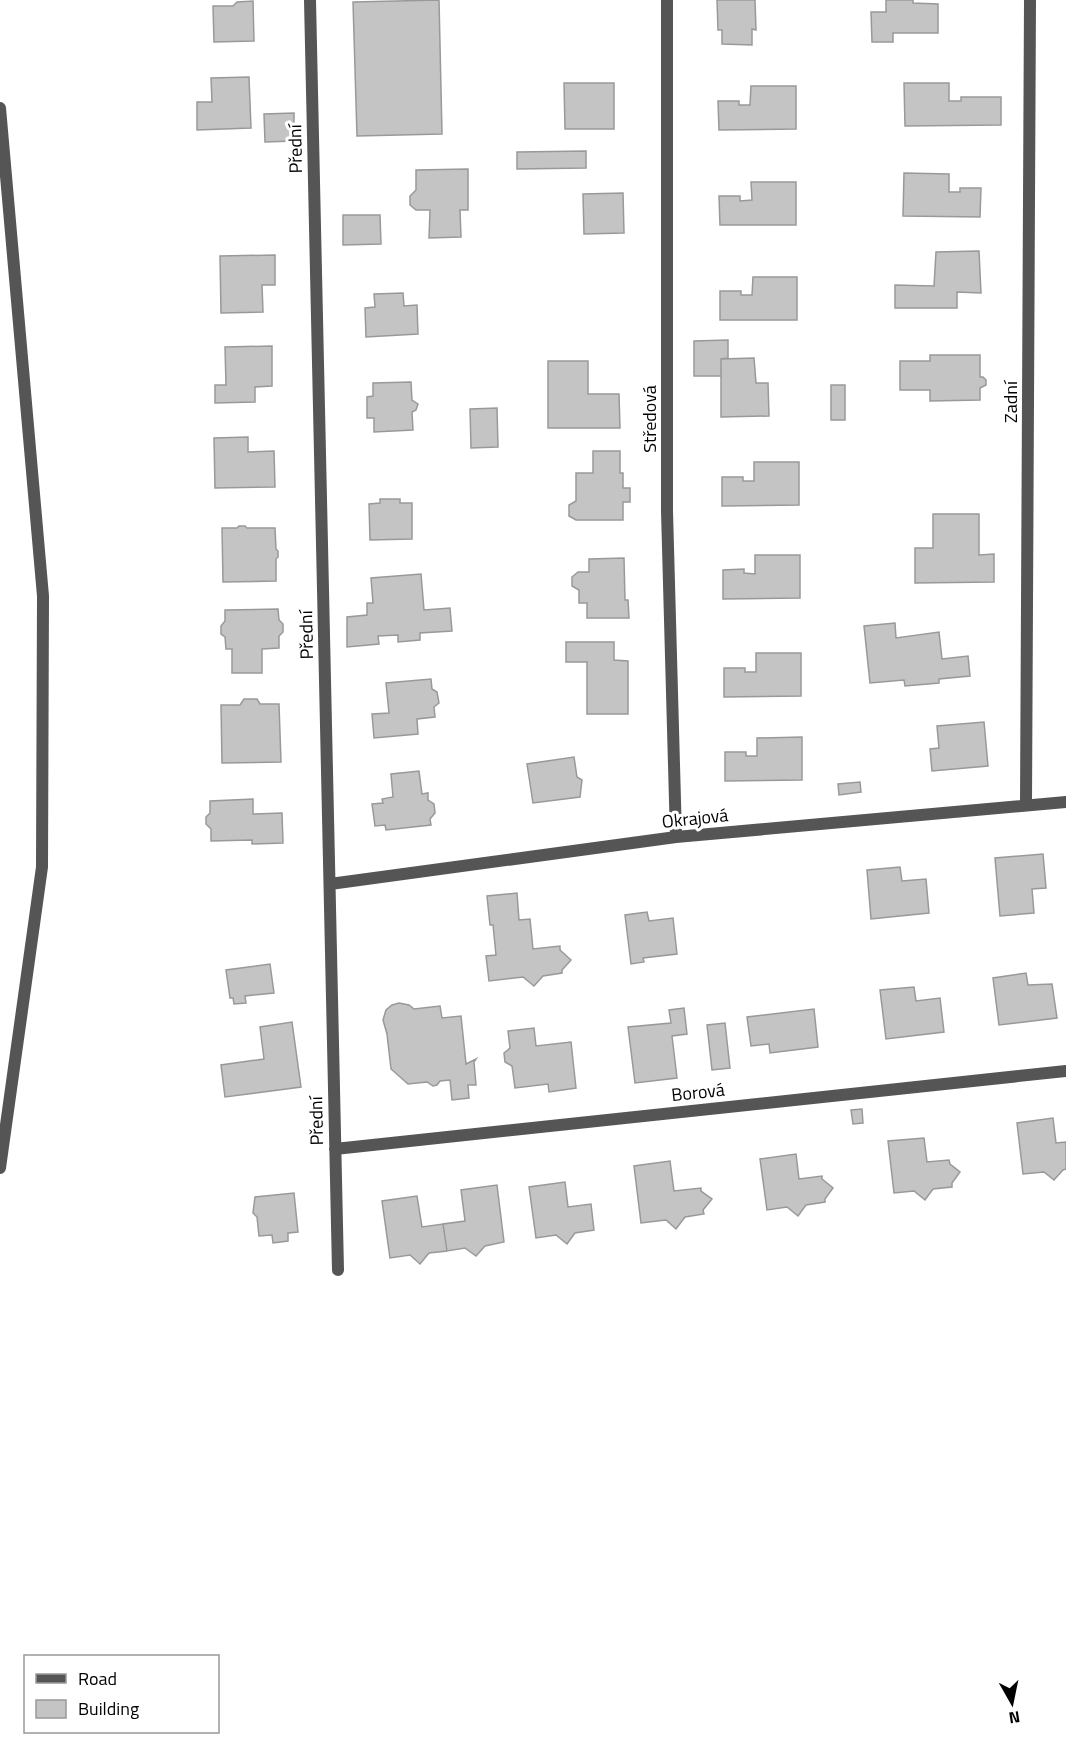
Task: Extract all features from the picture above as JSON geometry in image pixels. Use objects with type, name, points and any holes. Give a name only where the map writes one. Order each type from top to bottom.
[{"type":"street","name":"Přední","points":[[310,0],[338,1270]]},
{"type":"street","name":"Středová","points":[[667,0],[667,511],[676,837]]},
{"type":"street","name":"Zadní","points":[[1026,804],[1030,0]]},
{"type":"street","points":[[0,108],[43,596],[43,737],[42,867],[0,1168]]},
{"type":"street","name":"Okrajová","points":[[330,884],[676,837],[1066,802]]},
{"type":"street","name":"Borová","points":[[335,1149],[1066,1071]]},
{"type":"building","points":[[439,0],[442,134],[357,136],[353,2]]},
{"type":"building","points":[[717,0],[755,0],[756,30],[752,29],[752,45],[722,44],[722,30],[718,30]]},
{"type":"building","points":[[886,0],[913,0],[913,3],[938,4],[938,33],[893,33],[893,42],[872,42],[871,12],[886,12]]},
{"type":"building","points":[[253,1],[254,41],[214,42],[213,6],[233,6],[237,2]]},
{"type":"building","points":[[249,77],[251,128],[197,130],[197,102],[212,102],[211,78]]},
{"type":"building","points":[[564,83],[614,83],[614,129],[565,129]]},
{"type":"building","points":[[904,83],[949,83],[949,101],[961,101],[961,97],[1001,97],[1001,125],[905,126]]},
{"type":"building","points":[[751,86],[796,86],[796,129],[719,130],[718,101],[739,101],[739,105],[750,105]]},
{"type":"building","points":[[294,113],[294,141],[265,142],[264,114]]},
{"type":"building","points":[[586,151],[586,168],[517,169],[517,152]]},
{"type":"building","points":[[468,169],[468,210],[460,210],[461,237],[429,238],[430,210],[416,210],[410,205],[410,196],[416,190],[416,170]]},
{"type":"building","points":[[904,173],[949,174],[949,192],[960,192],[960,188],[981,188],[980,217],[903,216]]},
{"type":"building","points":[[751,182],[796,182],[796,225],[720,225],[719,196],[740,196],[740,201],[752,200]]},
{"type":"building","points":[[623,193],[624,233],[584,234],[583,194]]},
{"type":"building","points":[[343,215],[380,215],[381,244],[343,245]]},
{"type":"building","points":[[979,251],[981,293],[957,292],[957,308],[895,308],[895,285],[934,286],[936,252]]},
{"type":"building","points":[[275,255],[275,285],[262,285],[263,312],[221,313],[220,256]]},
{"type":"building","points":[[753,277],[797,277],[797,320],[720,320],[720,291],[741,291],[741,295],[752,295]]},
{"type":"building","points":[[403,293],[404,306],[417,305],[418,334],[366,337],[365,308],[375,307],[374,294]]},
{"type":"building","points":[[728,340],[728,358],[721,359],[721,376],[694,376],[694,341]]},
{"type":"building","points":[[272,346],[272,386],[255,387],[255,402],[215,403],[215,385],[226,385],[225,347]]},
{"type":"building","points":[[930,355],[980,355],[980,377],[986,380],[986,385],[980,388],[980,400],[930,401],[930,390],[900,390],[900,361],[930,361]]},
{"type":"building","points":[[754,358],[756,383],[768,383],[769,416],[721,417],[721,359]]},
{"type":"building","points":[[548,361],[588,361],[588,394],[619,394],[620,428],[548,428]]},
{"type":"building","points":[[411,382],[412,400],[418,404],[416,410],[412,412],[413,430],[374,432],[374,418],[367,418],[367,397],[373,396],[373,383]]},
{"type":"building","points":[[831,385],[845,385],[845,420],[831,420]]},
{"type":"building","points":[[497,408],[498,447],[471,448],[470,409]]},
{"type":"building","points":[[248,437],[248,452],[274,451],[275,487],[215,488],[214,438]]},
{"type":"building","points":[[593,451],[620,451],[623,488],[630,488],[630,502],[623,502],[623,520],[576,520],[569,516],[569,505],[576,501],[576,473],[593,473]]},
{"type":"building","points":[[754,462],[799,462],[799,505],[722,506],[722,477],[743,477],[743,481],[754,481]]},
{"type":"building","points":[[380,499],[400,499],[400,503],[412,503],[412,539],[370,540],[369,504],[380,503]]},
{"type":"building","points":[[933,514],[979,514],[979,555],[994,554],[994,582],[915,583],[915,548],[933,548]]},
{"type":"building","points":[[239,526],[275,528],[278,551],[276,581],[223,582],[222,528]]},
{"type":"building","points":[[755,555],[800,555],[800,598],[723,599],[723,570],[744,569],[744,573],[755,574]]},
{"type":"building","points":[[624,558],[625,600],[628,600],[629,618],[587,618],[587,603],[579,603],[579,590],[572,586],[572,577],[578,572],[589,572],[589,559]]},
{"type":"building","points":[[421,574],[424,610],[450,608],[452,631],[420,633],[420,640],[398,642],[398,635],[378,636],[379,644],[347,647],[347,617],[367,615],[367,603],[373,603],[371,578]]},
{"type":"building","points":[[278,609],[279,620],[283,624],[283,632],[279,636],[279,648],[262,649],[262,673],[232,673],[232,649],[226,649],[225,637],[221,634],[221,626],[225,621],[225,610]]},
{"type":"building","points":[[895,623],[896,638],[939,632],[942,659],[968,656],[970,676],[939,679],[939,683],[905,686],[904,680],[870,683],[864,626]]},
{"type":"building","points":[[566,642],[614,642],[614,660],[628,661],[628,714],[587,714],[587,662],[566,662]]},
{"type":"building","points":[[756,653],[801,653],[801,696],[724,697],[724,668],[745,668],[745,672],[756,672]]},
{"type":"building","points":[[431,679],[432,689],[437,692],[439,703],[434,707],[435,717],[417,719],[418,734],[374,738],[372,714],[389,713],[386,683]]},
{"type":"building","points":[[244,699],[257,699],[260,704],[279,704],[281,762],[222,763],[221,705],[240,705]]},
{"type":"building","points":[[984,722],[988,766],[932,771],[930,749],[939,748],[937,726]]},
{"type":"building","points":[[802,737],[802,780],[725,781],[725,752],[746,752],[746,756],[757,756],[757,738]]},
{"type":"building","points":[[574,757],[577,777],[582,780],[580,797],[533,803],[527,764]]},
{"type":"building","points":[[419,771],[422,794],[428,793],[428,800],[434,804],[435,813],[430,819],[431,825],[386,830],[385,825],[375,826],[372,804],[383,803],[382,799],[393,797],[391,774]]},
{"type":"building","points":[[860,782],[861,792],[839,795],[838,784]]},
{"type":"building","points":[[253,799],[253,814],[282,813],[283,843],[252,844],[252,840],[211,841],[211,829],[206,824],[206,817],[210,813],[210,801]]},
{"type":"building","points":[[1043,854],[1046,888],[1032,889],[1034,913],[1000,916],[995,858]]},
{"type":"building","points":[[900,867],[902,881],[926,879],[929,913],[871,919],[867,870]]},
{"type":"building","points":[[517,893],[519,920],[530,919],[533,949],[560,946],[560,950],[571,960],[562,973],[543,976],[534,986],[523,977],[489,981],[486,956],[496,955],[487,896]]},
{"type":"building","points":[[647,912],[649,921],[673,918],[677,954],[643,958],[644,962],[631,964],[625,915]]},
{"type":"building","points":[[270,964],[274,993],[245,996],[246,1003],[234,1004],[233,998],[230,998],[226,970]]},
{"type":"building","points":[[1026,973],[1028,985],[1052,984],[1057,1018],[999,1025],[993,978]]},
{"type":"building","points":[[914,987],[916,1001],[940,998],[944,1032],[886,1039],[880,990]]},
{"type":"building","points":[[399,1003],[409,1005],[414,1009],[440,1006],[442,1018],[461,1016],[466,1064],[476,1059],[474,1062],[476,1085],[468,1085],[469,1098],[452,1100],[450,1080],[440,1081],[433,1086],[427,1082],[408,1084],[391,1069],[383,1020],[386,1010]]},
{"type":"building","points":[[684,1008],[687,1034],[672,1036],[677,1078],[635,1083],[628,1027],[671,1023],[669,1010]]},
{"type":"building","points":[[814,1009],[818,1047],[770,1053],[769,1044],[751,1046],[747,1017]]},
{"type":"building","points":[[292,1022],[301,1087],[225,1097],[221,1065],[264,1059],[260,1027]]},
{"type":"building","points":[[725,1023],[730,1068],[712,1070],[707,1025]]},
{"type":"building","points":[[534,1028],[536,1046],[571,1042],[576,1088],[549,1092],[548,1084],[515,1088],[512,1066],[505,1062],[504,1053],[510,1048],[508,1031]]},
{"type":"building","points":[[862,1109],[863,1123],[853,1124],[851,1110]]},
{"type":"building","points":[[1053,1118],[1056,1143],[1066,1142],[1066,1169],[1054,1180],[1044,1172],[1023,1174],[1017,1123]]},
{"type":"building","points":[[924,1138],[927,1162],[949,1160],[950,1164],[960,1172],[952,1183],[952,1187],[933,1189],[925,1200],[914,1191],[894,1193],[888,1141]]},
{"type":"building","points":[[796,1154],[799,1179],[822,1176],[822,1179],[833,1188],[825,1202],[806,1205],[798,1216],[787,1207],[767,1210],[760,1159]]},
{"type":"building","points":[[670,1161],[674,1191],[701,1188],[701,1191],[712,1199],[703,1210],[704,1214],[685,1217],[676,1229],[666,1220],[641,1223],[634,1166]]},
{"type":"building","points":[[565,1182],[568,1207],[591,1204],[594,1230],[575,1233],[567,1244],[556,1235],[536,1238],[529,1187]]},
{"type":"building","points":[[497,1185],[504,1242],[485,1246],[476,1256],[465,1248],[447,1251],[443,1224],[465,1221],[461,1190]]},
{"type":"building","points":[[294,1193],[298,1232],[288,1233],[288,1241],[273,1243],[272,1235],[259,1236],[257,1217],[253,1213],[255,1197]]},
{"type":"building","points":[[417,1196],[422,1227],[443,1224],[447,1251],[429,1253],[420,1264],[410,1255],[390,1258],[382,1201]]}]
